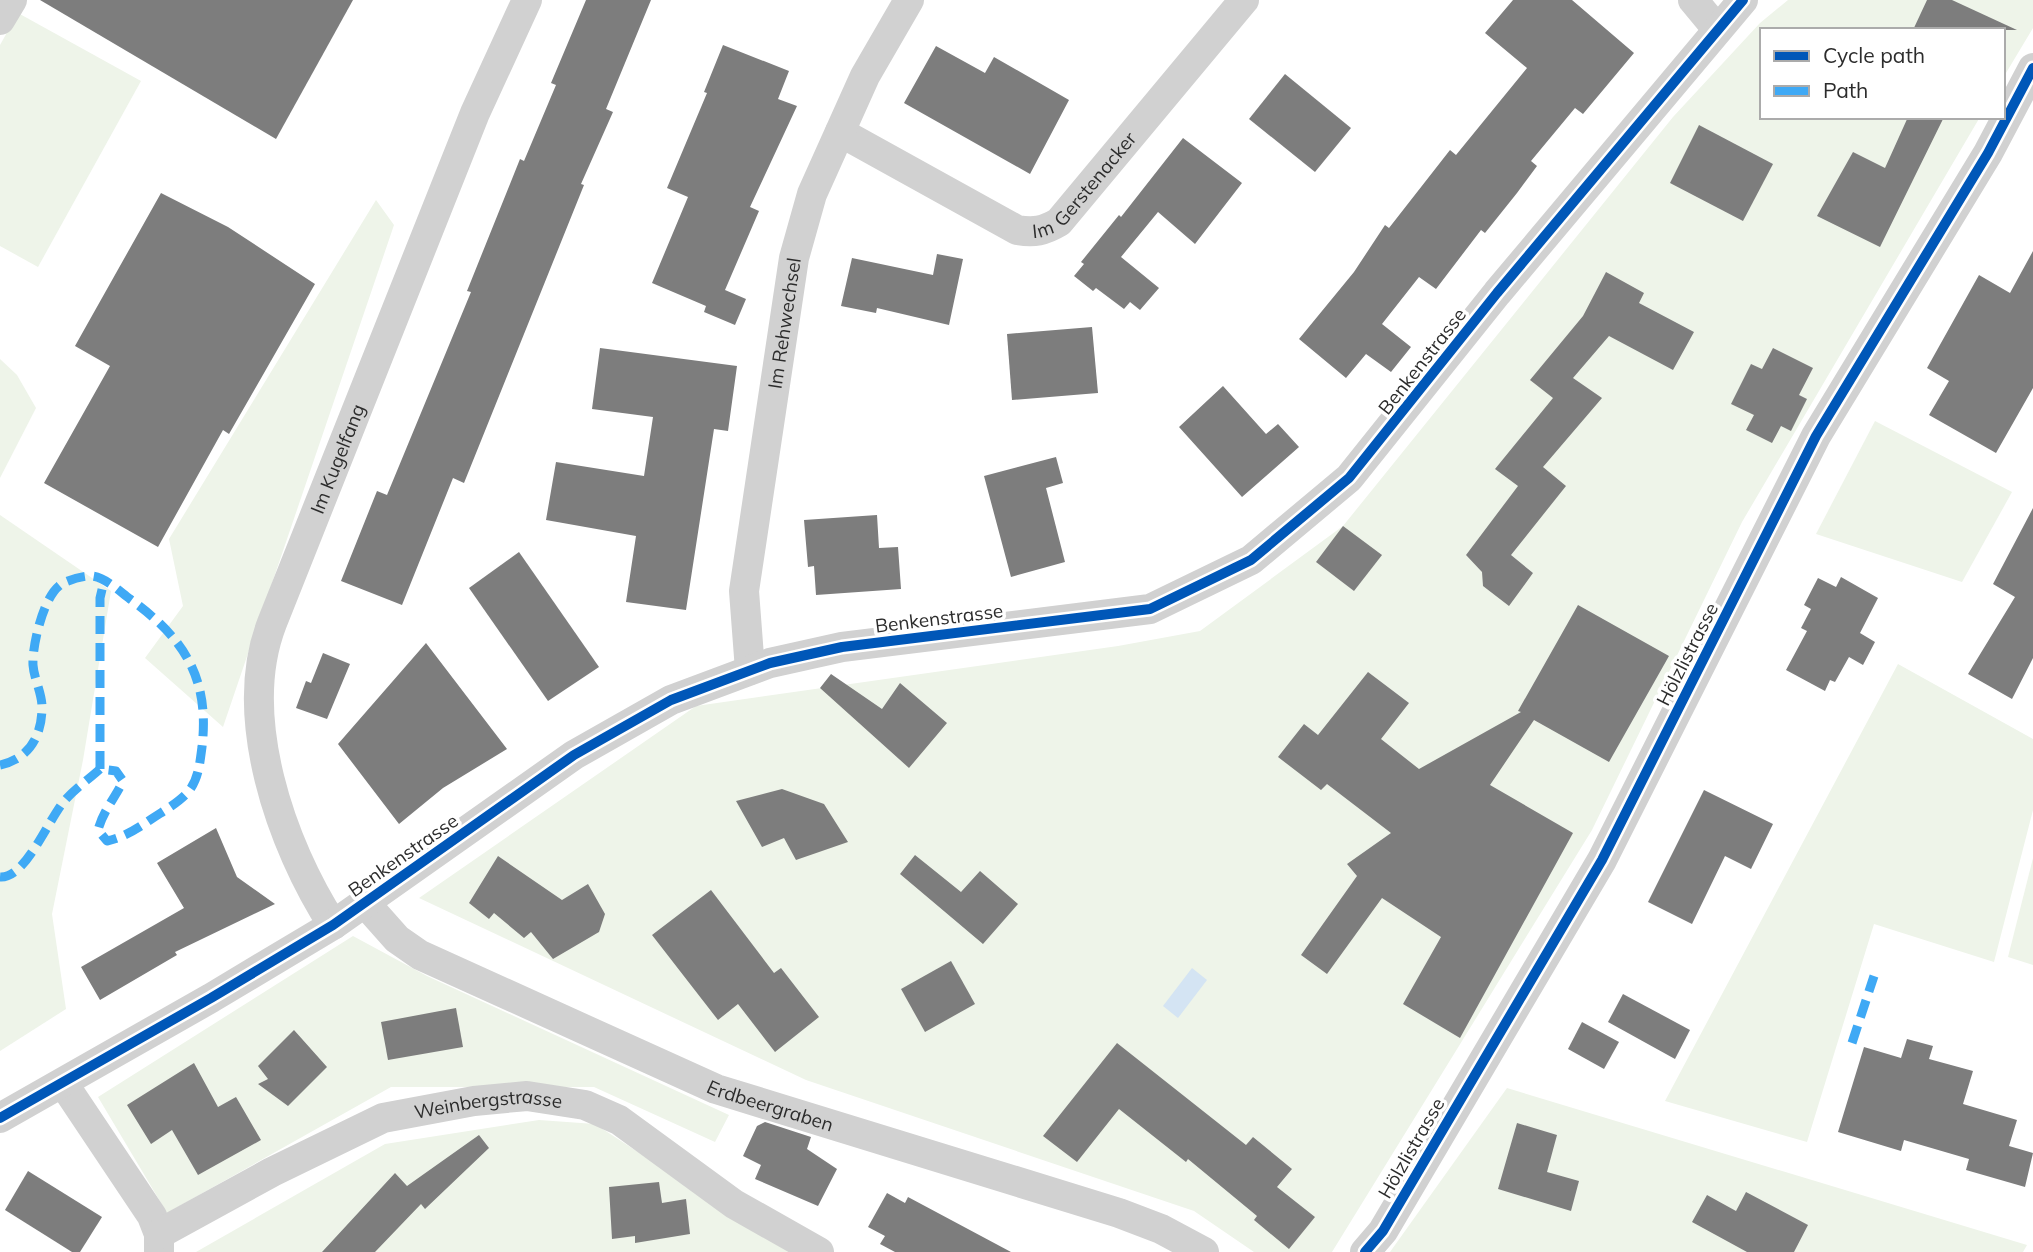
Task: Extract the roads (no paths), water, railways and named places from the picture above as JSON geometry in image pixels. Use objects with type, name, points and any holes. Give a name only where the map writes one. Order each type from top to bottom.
[{"type":"street","points":[[0,20],[12,0]]},
{"type":"street","name":"Im Kugelfang","points":[[333,925],[309,886],[269,780],[257,697],[261,659],[272,623],[470,125],[527,0]]},
{"type":"street","name":"Im Rehwechsel","points":[[750,670],[744,592],[779,343],[794,258],[808,205],[840,132],[865,76],[909,0]]},
{"type":"street","name":"Im Gerstenacker","points":[[840,132],[1017,230],[1032,232],[1047,229],[1059,222],[1244,0]]},
{"type":"street","points":[[1693,0],[1717,29]]},
{"type":"street","name":"Benkenstrasse","points":[[0,1118],[333,925],[574,755],[671,700],[750,670],[842,648],[1150,609],[1251,560],[1349,478],[1497,293],[1743,0]]},
{"type":"street","name":"Hölzlistrasse","points":[[1365,1252],[1383,1231],[1602,860],[1816,436],[1988,153],[2033,68]]},
{"type":"street","name":"Erdbeergraben","points":[[366,903],[397,939],[420,955],[716,1089],[1119,1213],[1161,1229],[1204,1252]]},
{"type":"street","points":[[62,1083],[152,1216],[159,1243]]},
{"type":"street","name":"Weinbergstrasse","points":[[159,1243],[272,1172],[383,1118],[474,1101],[527,1096],[585,1105],[619,1120],[734,1204],[819,1252]]},
{"type":"water","points":[[1192,968],[1207,980],[1178,1018],[1163,1006]]}]
